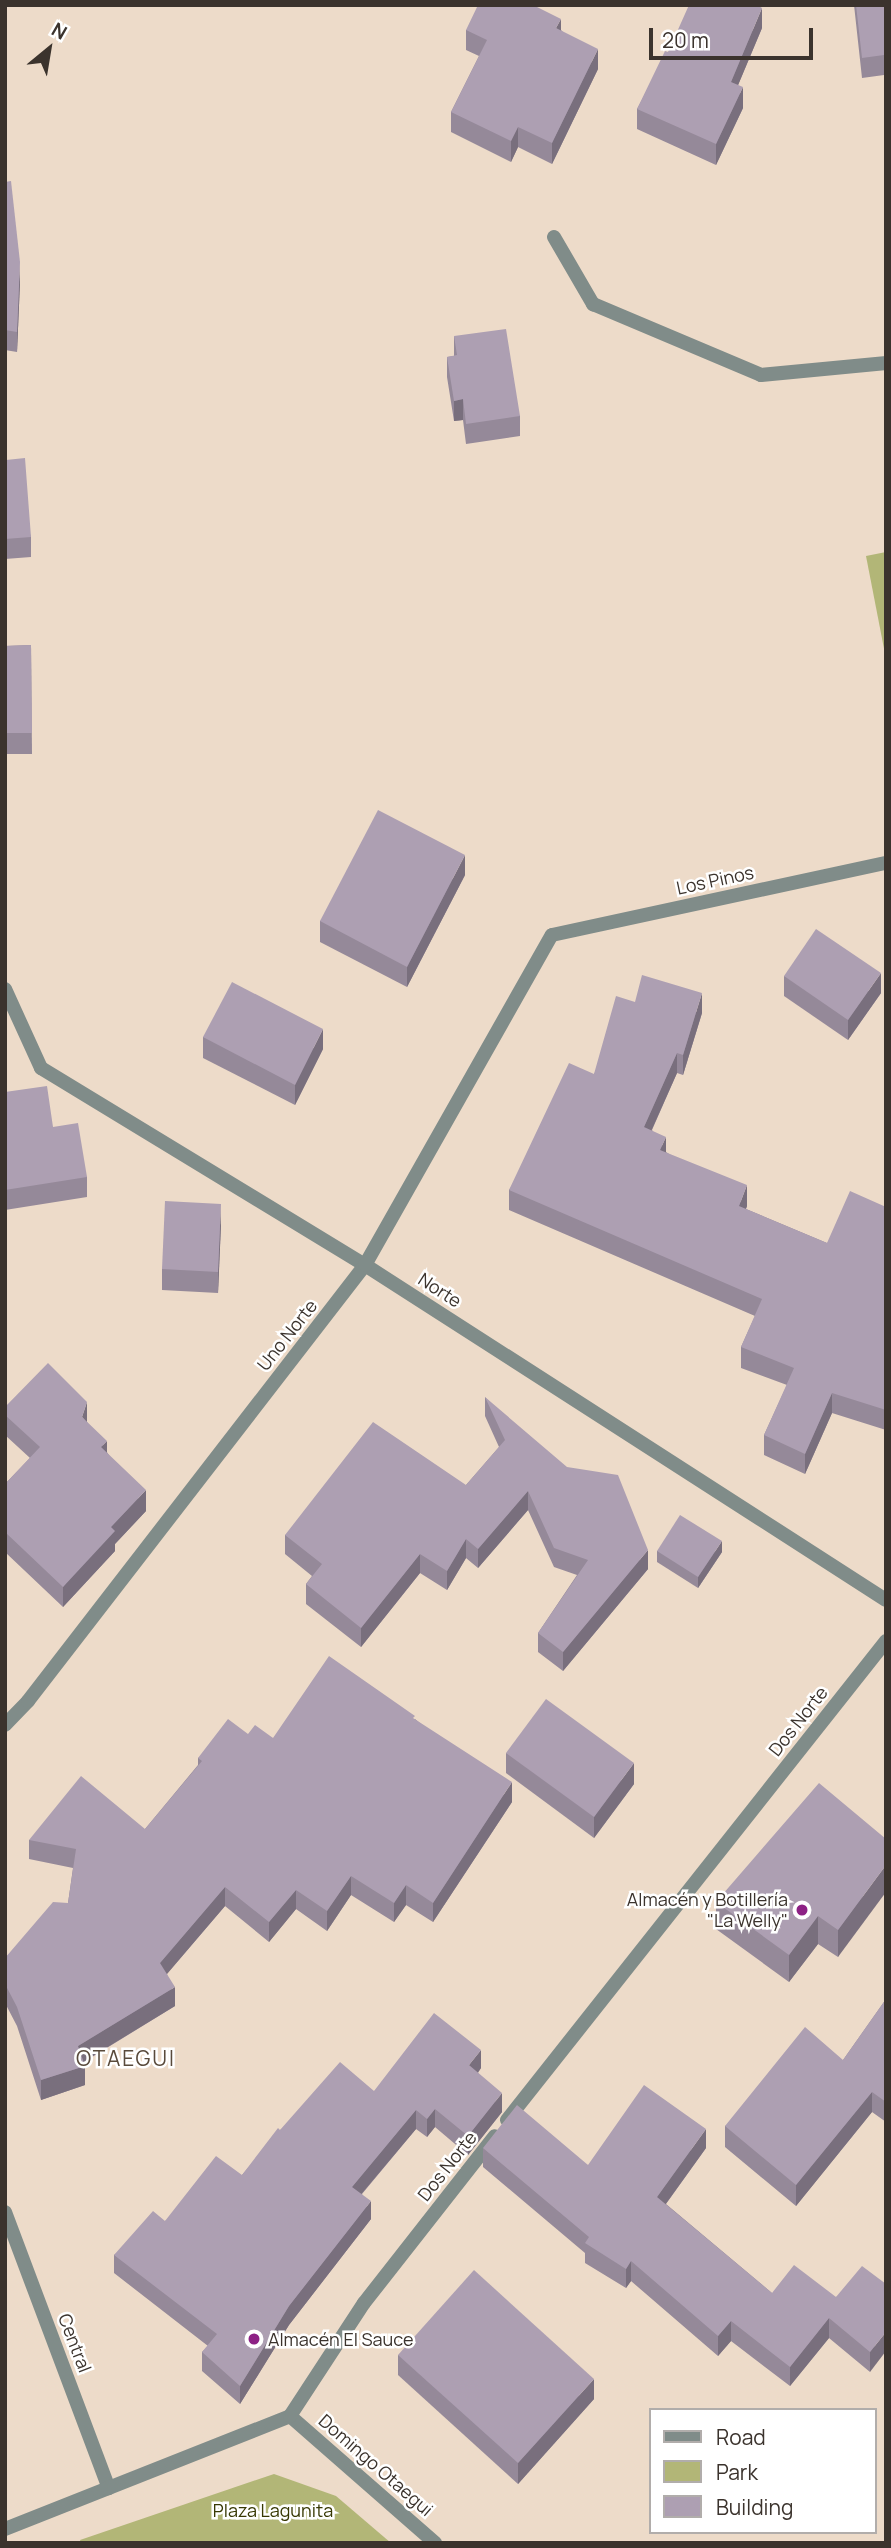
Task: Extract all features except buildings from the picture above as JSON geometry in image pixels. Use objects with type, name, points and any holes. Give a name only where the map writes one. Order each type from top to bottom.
[{"type":"street","points":[[554,237],[593,304],[761,375],[886,363]]},
{"type":"street","name":"Los Pinos","points":[[552,935],[886,863]]},
{"type":"street","name":"Uno Norte","points":[[5,1725],[28,1702],[365,1265],[552,935]]},
{"type":"street","name":"Norte","points":[[5,989],[41,1068],[365,1265],[886,1600]]},
{"type":"street","name":"Dos Norte","points":[[290,2416],[364,2303],[886,1641]]},
{"type":"street","name":"Central","points":[[5,2212],[109,2488]]},
{"type":"street","points":[[5,2529],[290,2416]]},
{"type":"street","name":"Domingo Otaegui","points":[[290,2416],[435,2543]]},
{"type":"green space","points":[[886,552],[886,659],[866,556]]},
{"type":"green space","name":"Plaza Lagunita","points":[[274,2474],[336,2496],[391,2543],[81,2543],[80,2540]]},
{"type":"place","name":"Almacén y Botillería \"La Welly\"","points":[[802,1910]]},
{"type":"place","name":"Almacén El Sauce","points":[[254,2339]]},
{"type":"district","name":"OTAEGUI","points":[[126,2058]]}]
